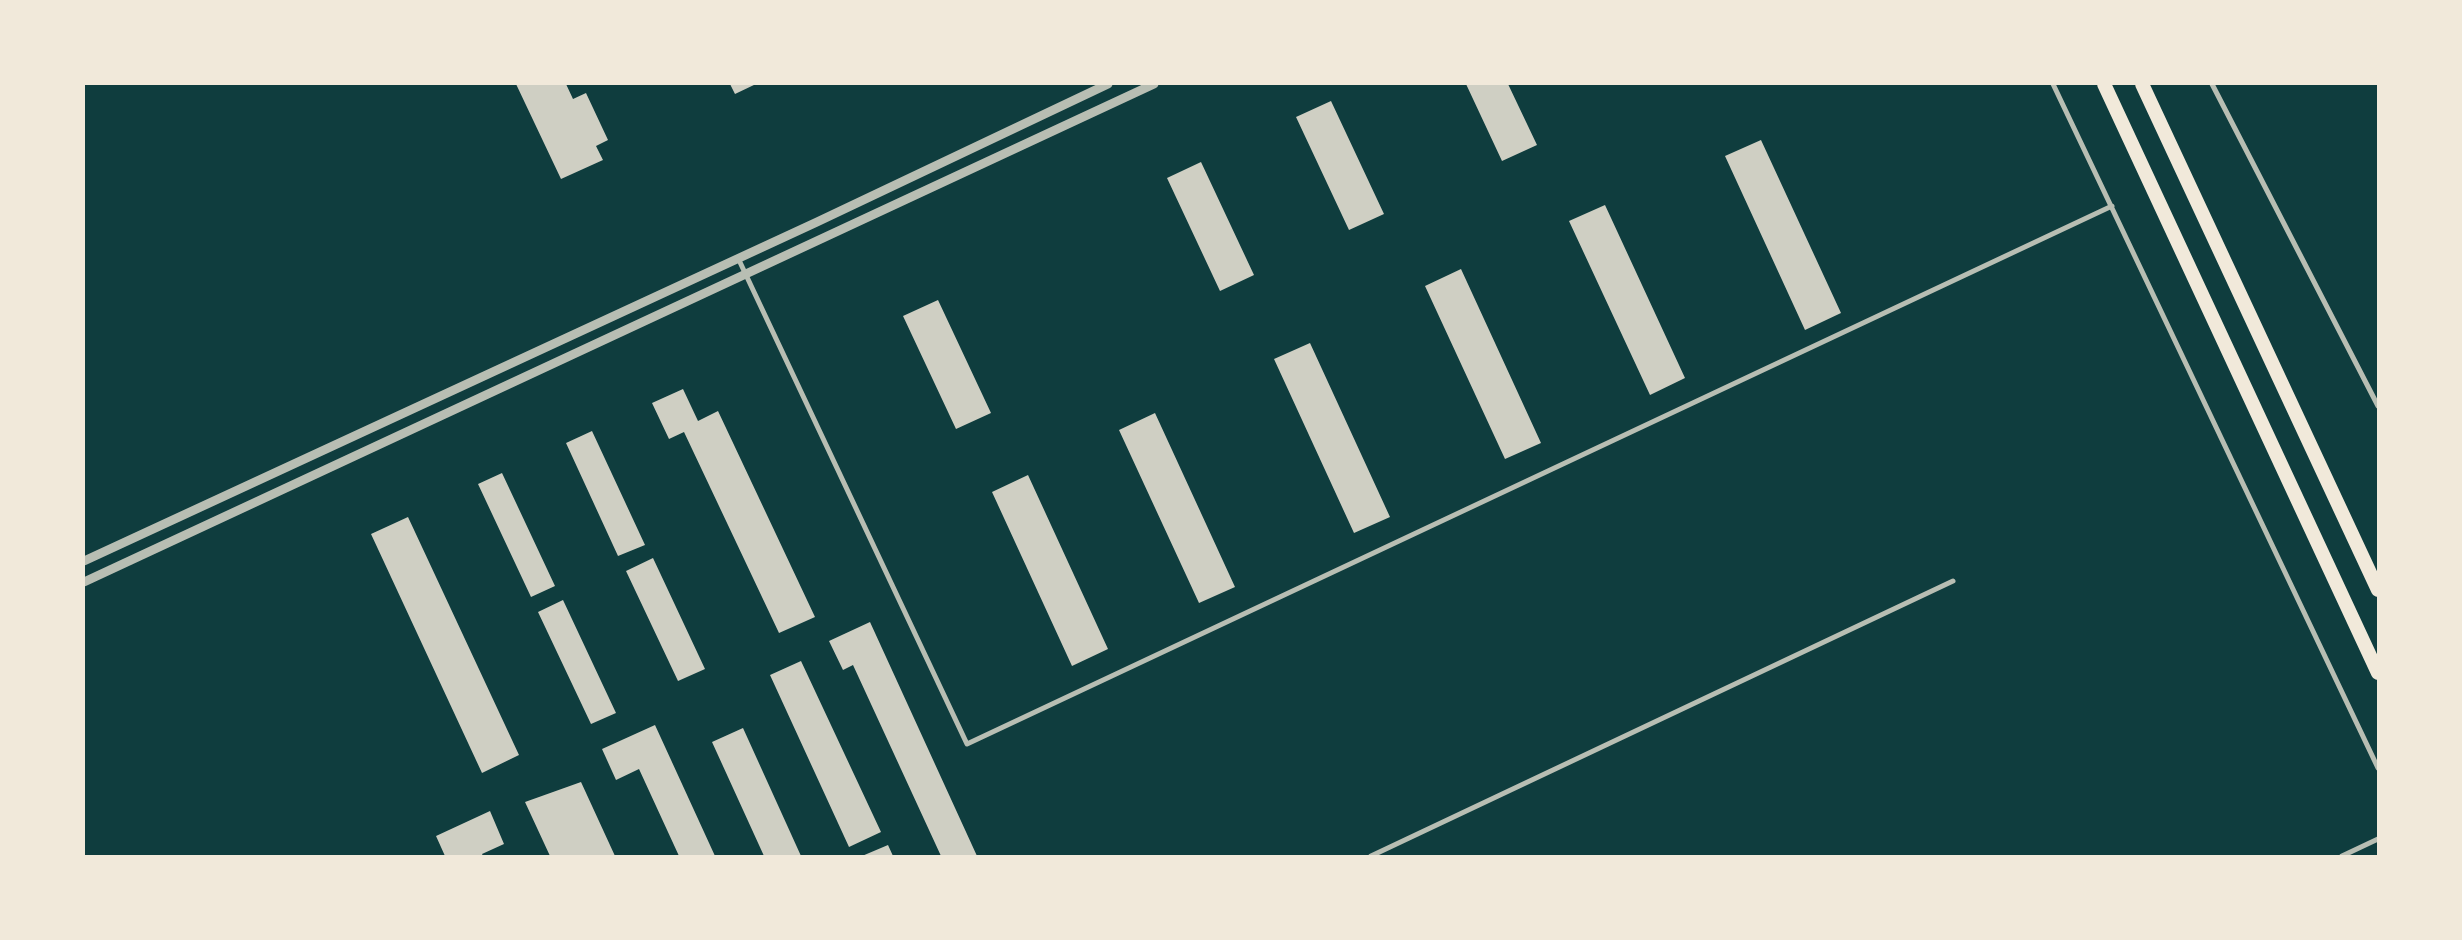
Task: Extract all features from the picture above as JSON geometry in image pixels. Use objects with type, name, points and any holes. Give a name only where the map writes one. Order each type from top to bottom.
[{"type":"highway","points":[[2104,84],[2378,672]]},
{"type":"highway","points":[[2142,84],[2378,590]]},
{"type":"street","points":[[84,561],[1108,84]]},
{"type":"street","points":[[84,582],[1154,84]]},
{"type":"street","points":[[2053,84],[2378,768]]},
{"type":"street","points":[[2212,84],[2378,406]]},
{"type":"street","points":[[738,258],[967,744],[2112,206]]},
{"type":"street","points":[[1370,856],[1954,581]]},
{"type":"street","points":[[2342,856],[2378,839]]},
{"type":"building","points":[[516,84],[566,84],[573,99],[586,93],[608,140],[596,146],[603,160],[561,179]]},
{"type":"building","points":[[730,84],[756,84],[735,94]]},
{"type":"building","points":[[1466,84],[1508,84],[1537,145],[1502,161]]},
{"type":"building","points":[[1331,101],[1384,214],[1349,230],[1296,117]]},
{"type":"building","points":[[1761,140],[1841,313],[1805,330],[1725,156]]},
{"type":"building","points":[[1201,162],[1254,275],[1220,291],[1167,178]]},
{"type":"building","points":[[1605,205],[1685,378],[1650,395],[1569,221]]},
{"type":"building","points":[[1461,269],[1541,443],[1505,459],[1425,286]]},
{"type":"building","points":[[938,300],[991,413],[956,429],[903,316]]},
{"type":"building","points":[[1310,343],[1390,517],[1354,533],[1274,359]]},
{"type":"building","points":[[683,389],[698,421],[718,411],[815,617],[779,633],[684,432],[669,439],[652,403]]},
{"type":"building","points":[[1155,413],[1235,587],[1199,603],[1119,430]]},
{"type":"building","points":[[592,431],[645,545],[618,556],[566,443]]},
{"type":"building","points":[[502,473],[555,586],[531,597],[478,484]]},
{"type":"building","points":[[1028,475],[1108,649],[1072,666],[992,492]]},
{"type":"building","points":[[408,517],[519,755],[482,773],[371,534]]},
{"type":"building","points":[[653,558],[705,669],[678,681],[626,571]]},
{"type":"building","points":[[563,600],[616,713],[591,724],[538,612]]},
{"type":"building","points":[[870,622],[977,856],[941,856],[853,665],[843,670],[829,641]]},
{"type":"building","points":[[801,661],[881,832],[849,847],[770,675]]},
{"type":"building","points":[[655,725],[715,856],[679,856],[639,769],[616,780],[602,749]]},
{"type":"building","points":[[743,728],[801,856],[764,856],[712,742]]},
{"type":"building","points":[[581,782],[615,856],[550,856],[525,802]]},
{"type":"building","points":[[490,811],[504,844],[482,854],[483,856],[445,856],[436,836]]},
{"type":"building","points":[[888,845],[893,856],[862,856]]}]
